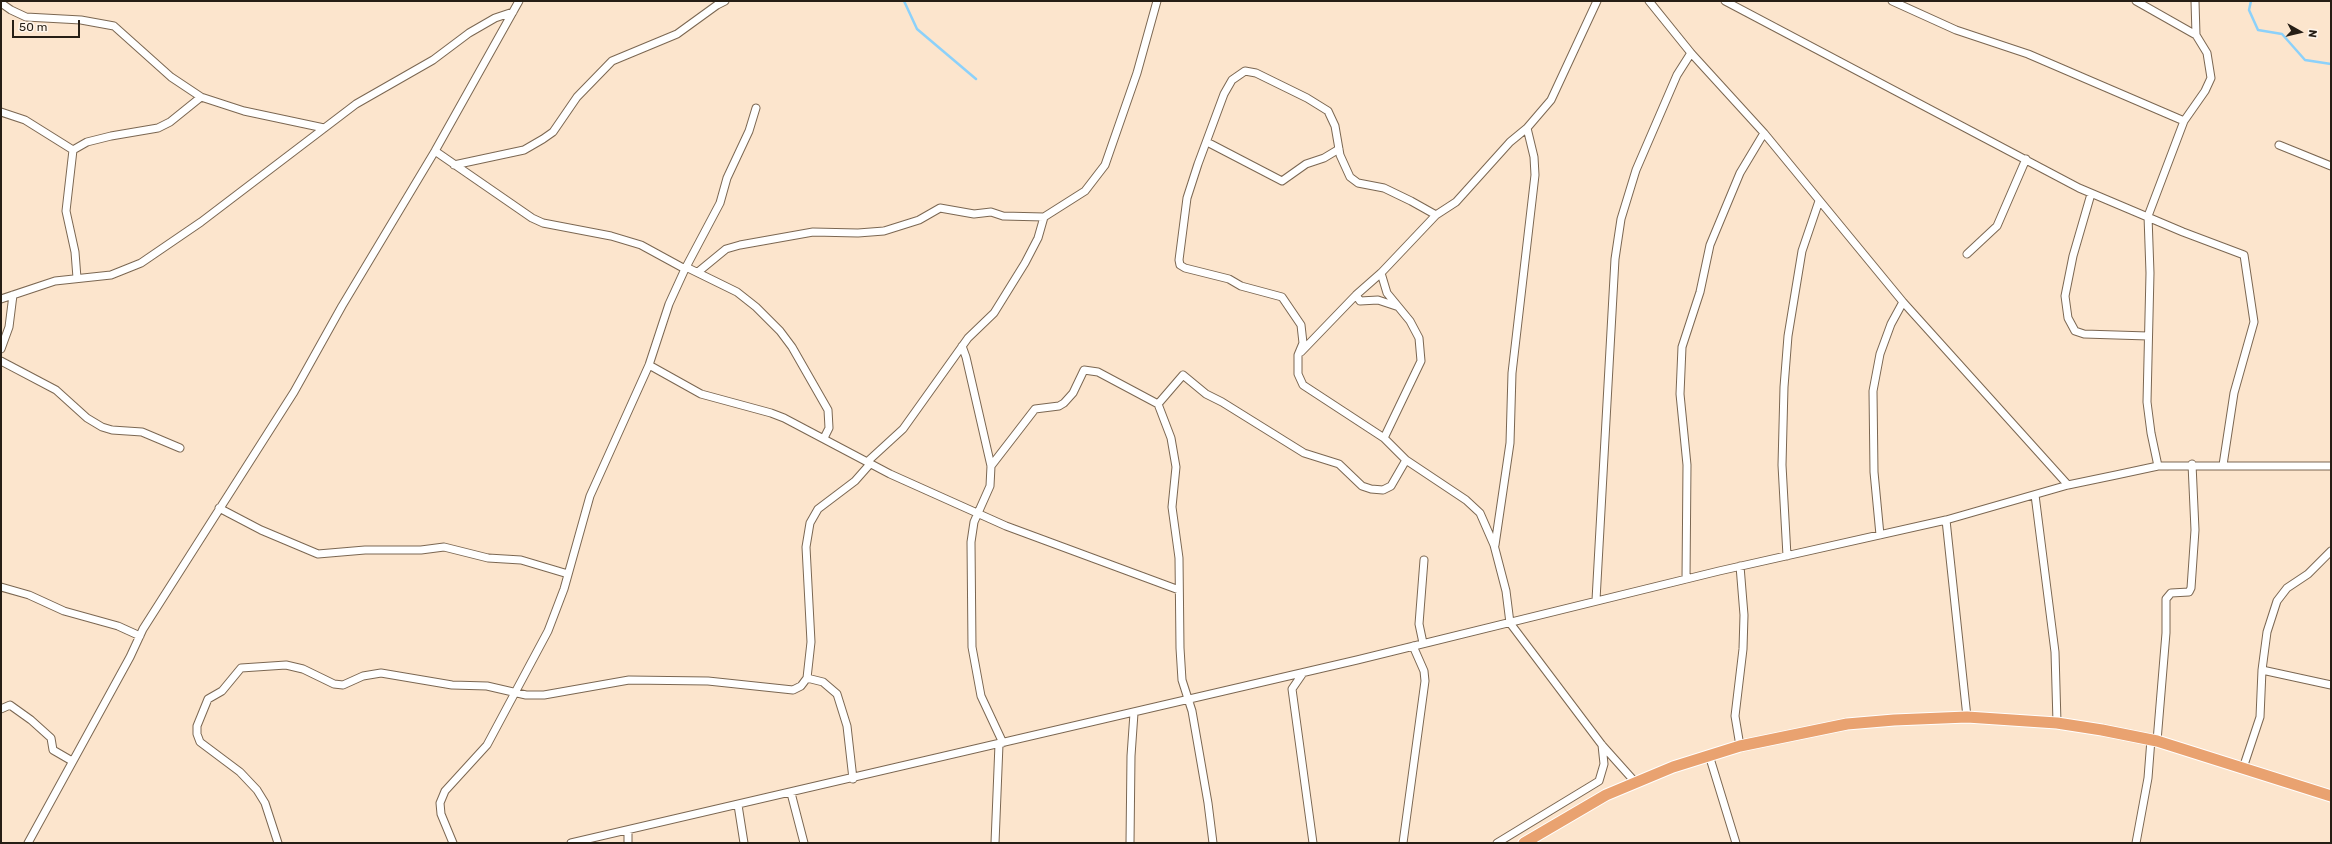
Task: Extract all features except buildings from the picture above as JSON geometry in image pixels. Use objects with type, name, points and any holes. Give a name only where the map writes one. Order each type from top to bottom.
[{"type":"main road","points":[[1524,843],[1573,812],[1606,795],[1673,767],[1740,746],[1846,724],[1967,717],[2057,723],[2154,740],[2331,796]]},
{"type":"street","points":[[454,165],[524,150],[543,139],[553,132],[577,97],[612,61],[677,34],[717,4],[725,1]]},
{"type":"street","points":[[698,272],[726,249],[740,245],[813,232],[858,233],[884,231],[919,220],[940,208],[974,214],[991,212],[1003,216],[1044,217],[1085,191],[1105,165],[1137,73],[1157,1]]},
{"type":"street","points":[[1298,355],[1356,295],[1381,273],[1436,215],[1456,202],[1510,142],[1528,128],[1551,100],[1597,1]]},
{"type":"street","points":[[1649,1],[1690,53],[1764,133],[1903,302],[2068,485]]},
{"type":"street","points":[[1725,1],[2091,194],[2148,216],[2197,238],[2241,253],[2246,258],[2254,322],[2234,392],[2223,465]]},
{"type":"street","points":[[1892,1],[1956,30],[2028,54],[2184,121]]},
{"type":"street","points":[[2136,1],[2196,35],[2207,53],[2210,78],[2205,91],[2184,121],[2148,216],[2150,273],[2147,402],[2158,466]]},
{"type":"street","points":[[2195,1],[2196,35]]},
{"type":"street","points":[[28,843],[140,636],[219,508],[294,392],[342,306],[435,151],[513,12],[516,2]]},
{"type":"street","points":[[1,3],[11,10],[26,17],[81,20],[114,26],[171,77],[201,97],[244,111],[324,128]]},
{"type":"street","points":[[1,299],[55,281],[111,275],[141,263],[201,222],[356,104],[433,60],[469,33],[495,18],[513,12]]},
{"type":"street","points":[[1596,600],[1615,259],[1621,219],[1636,170],[1677,75],[1690,53]]},
{"type":"street","points":[[1436,215],[1384,188],[1358,183],[1350,177],[1339,149],[1335,126],[1328,110],[1256,73],[1245,71],[1232,80],[1224,94],[1187,198],[1180,248],[1180,266],[1282,297],[1301,325],[1303,343],[1298,355],[1298,374],[1303,385],[1384,438],[1406,460],[1458,494],[1474,507],[1484,520],[1494,545],[1506,591],[1510,623],[1602,745],[1636,783]]},
{"type":"street","points":[[73,150],[87,142],[105,137],[158,128],[170,122],[201,97]]},
{"type":"street","points":[[453,843],[441,814],[440,803],[445,791],[486,745],[548,631],[568,574],[590,496],[649,365],[669,304],[685,268],[720,203],[727,178],[749,131],[756,108]]},
{"type":"street","points":[[1,112],[25,120],[73,150]]},
{"type":"street","points":[[1494,545],[1510,443],[1512,373],[1535,175],[1534,156],[1528,128]]},
{"type":"street","points":[[1686,579],[1688,465],[1680,394],[1682,347],[1700,292],[1710,245],[1740,173],[1764,133]]},
{"type":"street","points":[[1207,142],[1282,181],[1306,164],[1324,158],[1339,149]]},
{"type":"street","points":[[2279,145],[2331,166]]},
{"type":"street","points":[[73,150],[66,211],[75,252],[77,278]]},
{"type":"street","points":[[435,151],[510,204],[543,223],[611,236],[641,245],[685,268],[698,272],[737,292],[756,307],[780,331],[792,347],[828,410],[829,428],[824,438]]},
{"type":"street","points":[[1967,254],[1997,226],[2026,159]]},
{"type":"street","points":[[2091,194],[2073,256],[2065,296],[2068,318],[2072,327],[2079,333],[2148,336]]},
{"type":"street","points":[[1787,556],[1782,458],[1788,336],[1802,251],[1819,201]]},
{"type":"street","points":[[278,843],[265,803],[257,790],[240,772],[200,742],[197,734],[197,726],[208,699],[222,691],[241,668],[286,665],[303,669],[334,684],[343,685],[363,676],[381,673],[452,685],[487,686],[514,693],[544,695],[629,680],[708,681],[793,690],[801,686],[807,678],[811,642],[806,547],[810,523],[818,509],[855,481],[869,463],[910,421],[962,346],[994,313],[1026,263],[1038,238],[1044,217]]},
{"type":"street","points":[[1381,273],[1387,293],[1396,306],[1410,321],[1419,338],[1421,361],[1384,438]]},
{"type":"street","points":[[1,349],[9,327],[13,294]]},
{"type":"street","points":[[1356,295],[1360,301],[1378,300],[1396,306]]},
{"type":"street","points":[[1880,535],[1874,472],[1873,391],[1880,354],[1891,324],[1903,302]]},
{"type":"street","points":[[962,346],[966,357],[991,466],[990,486],[977,513],[971,542],[972,647],[981,696],[1001,744],[995,843]]},
{"type":"street","points":[[1,361],[56,390],[87,418],[102,427],[112,430],[142,432],[180,448]]},
{"type":"street","points":[[649,365],[701,394],[771,413],[824,438],[869,463],[977,513],[1074,552],[1179,590]]},
{"type":"street","points":[[991,466],[1035,409],[1059,406],[1064,403],[1073,392],[1084,370],[1098,372],[1158,404],[1171,438],[1176,467],[1172,507],[1179,558],[1180,654],[1182,680],[1192,711],[1207,795],[1213,843]]},
{"type":"street","points":[[1158,404],[1183,375],[1206,394],[1222,402],[1304,453],[1339,464],[1362,486],[1371,489],[1387,489],[1406,460]]},
{"type":"street","points":[[2136,843],[2161,708],[2166,600],[2171,593],[2189,592],[2191,588],[2195,523],[2192,464]]},
{"type":"street","points":[[571,843],[1303,673],[1510,623],[1596,600],[1740,566],[1946,520],[2068,485],[2158,466],[2192,464],[2331,466]]},
{"type":"street","points":[[2034,495],[2055,652],[2057,723]]},
{"type":"street","points":[[219,508],[262,530],[318,554],[366,550],[421,550],[444,547],[488,558],[521,560],[568,574]]},
{"type":"street","points":[[1946,520],[1967,717]]},
{"type":"street","points":[[2244,768],[2260,717],[2262,670],[2267,632],[2276,601],[2287,588],[2308,574],[2331,551]]},
{"type":"street","points":[[1423,643],[1420,624],[1424,560]]},
{"type":"street","points":[[1740,566],[1742,583],[1743,642],[1735,716],[1740,746]]},
{"type":"street","points":[[1,586],[29,595],[64,611],[118,626],[140,636]]},
{"type":"street","points":[[1403,843],[1425,681],[1424,672],[1413,646]]},
{"type":"street","points":[[2262,670],[2331,685]]},
{"type":"street","points":[[1303,673],[1292,690],[1304,762],[1313,843]]},
{"type":"street","points":[[807,678],[823,682],[837,694],[847,726],[853,778]]},
{"type":"street","points":[[1,709],[10,705],[31,720],[51,738],[53,750],[72,761]]},
{"type":"street","points":[[1130,843],[1130,756],[1134,712]]},
{"type":"street","points":[[1497,843],[1599,781],[1604,764],[1602,745]]},
{"type":"street","points":[[1709,755],[1736,843]]},
{"type":"street","points":[[791,793],[804,843]]},
{"type":"street","points":[[738,805],[744,843]]},
{"type":"street","points":[[628,830],[628,843]]},
{"type":"waterway","points":[[904,1],[917,29],[976,79]]},
{"type":"waterway","points":[[2251,1],[2249,10],[2258,30],[2282,34],[2305,60],[2331,64]]}]
